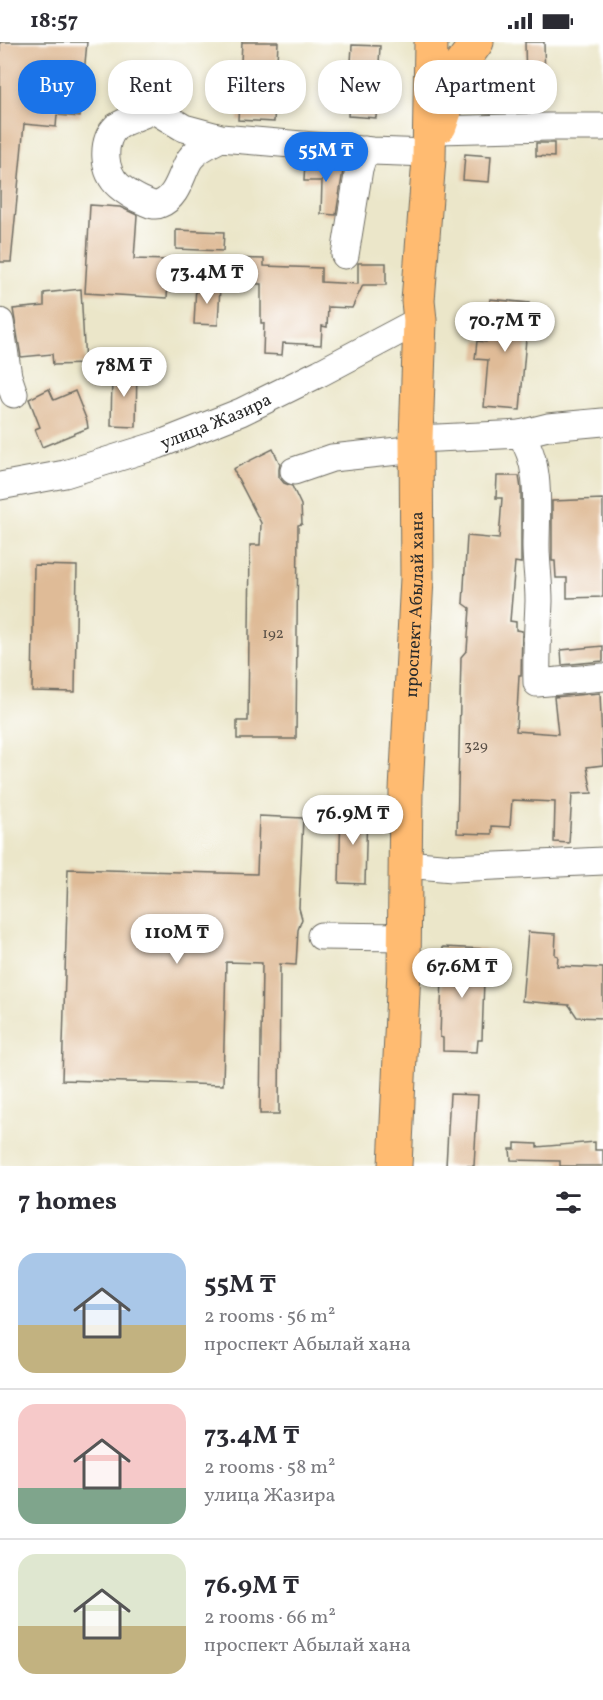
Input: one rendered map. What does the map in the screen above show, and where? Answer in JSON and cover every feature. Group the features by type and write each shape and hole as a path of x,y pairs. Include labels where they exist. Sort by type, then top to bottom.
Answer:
{"main road":[{"name":"проспект Абылай хана","path":"395,1166 404,937 406,790 417,578 416,444 420,320 418,301 432,148 431,42"},
{"path":"432,148 461,64 477,42"}],"street":[{"path":"221,138 365,150 432,148 549,127 603,127"},
{"path":"345,255 359,169 365,150"},
{"name":"улица Жазира","path":"0,486 64,474 168,441 241,412 420,320"},
{"path":"0,322 13,398"},
{"path":"294,471 332,458 416,444 520,434 548,427 603,422"},
{"path":"520,434 527,443 536,485 539,600 536,645 537,683 603,677"},
{"path":"405,864 453,868 603,861"},
{"path":"321,936 404,937"}],"building":[{"path":"0,42 87,42 85,60 18,60 18,114 80,114 80,117 57,115 56,127 24,124 11,262 0,262"},
{"path":"242,42 278,42 277,60 241,60"},
{"path":"525,42 544,42 544,60 525,60"},
{"path":"352,45 380,46 379,60 351,60"},
{"path":"238,114 274,114 274,122 238,120"},
{"path":"348,114 376,114 376,118 348,116"},
{"path":"536,143 554,143 554,157 536,156"},
{"path":"465,154 491,156 489,182 463,180"},
{"path":"305,161 344,164 336,215 321,214 322,181 304,181"},
{"path":"90,205 120,207 137,215 134,259 169,260 167,298 85,293"},
{"path":"176,230 224,232 223,251 176,249"},
{"path":"225,258 264,259 264,266 321,268 321,282 358,284 358,263 386,263 386,285 363,285 352,308 328,307 327,327 322,326 321,345 283,343 282,355 263,354 264,323 261,323 261,284 224,283"},
{"path":"196,285 220,286 218,325 194,324"},
{"path":"81,289 85,364 53,365 52,354 21,357 13,309 44,306 44,293"},
{"path":"490,299 529,303 520,410 484,407 488,360 475,359 477,341 486,342"},
{"path":"137,365 136,427 111,426 112,376"},
{"path":"49,389 54,400 75,391 88,428 42,447 35,429 40,427 29,399"},
{"path":"273,449 280,464 279,477 284,483 292,486 301,505 302,524 298,525 296,739 237,739 237,721 248,721 250,545 260,545 261,523 233,469"},
{"path":"497,476 519,476 521,489 521,563 515,562 510,621 516,622 516,630 522,631 516,731 558,734 554,697 600,693 603,765 587,767 592,793 572,794 569,843 554,842 555,802 512,800 510,827 492,826 492,834 457,833 461,657 467,650 470,608 463,603 467,536 499,539 502,498 496,498"},
{"path":"603,499 603,597 567,598 567,578 556,578 555,561 552,561 552,501"},
{"path":"34,565 77,566 75,692 32,691"},
{"path":"603,646 603,661 562,665 561,650"},
{"path":"341,809 367,810 365,884 339,883"},
{"path":"259,816 303,818 299,908 302,919 298,930 296,965 280,964 279,1114 260,1114 262,963 226,962 223,1085 62,1080 68,869 257,874"},
{"path":"528,932 556,934 557,966 603,968 603,1018 577,1017 569,1005 522,1001"},
{"path":"443,947 485,949 482,1040 478,1040 477,1052 443,1051 443,1038 440,1037"},
{"path":"450,1094 478,1095 474,1166 446,1166"},
{"path":"595,1142 595,1150 603,1150 603,1166 560,1166 560,1161 511,1160 510,1149 515,1149 515,1143 537,1144 537,1147"}]}
